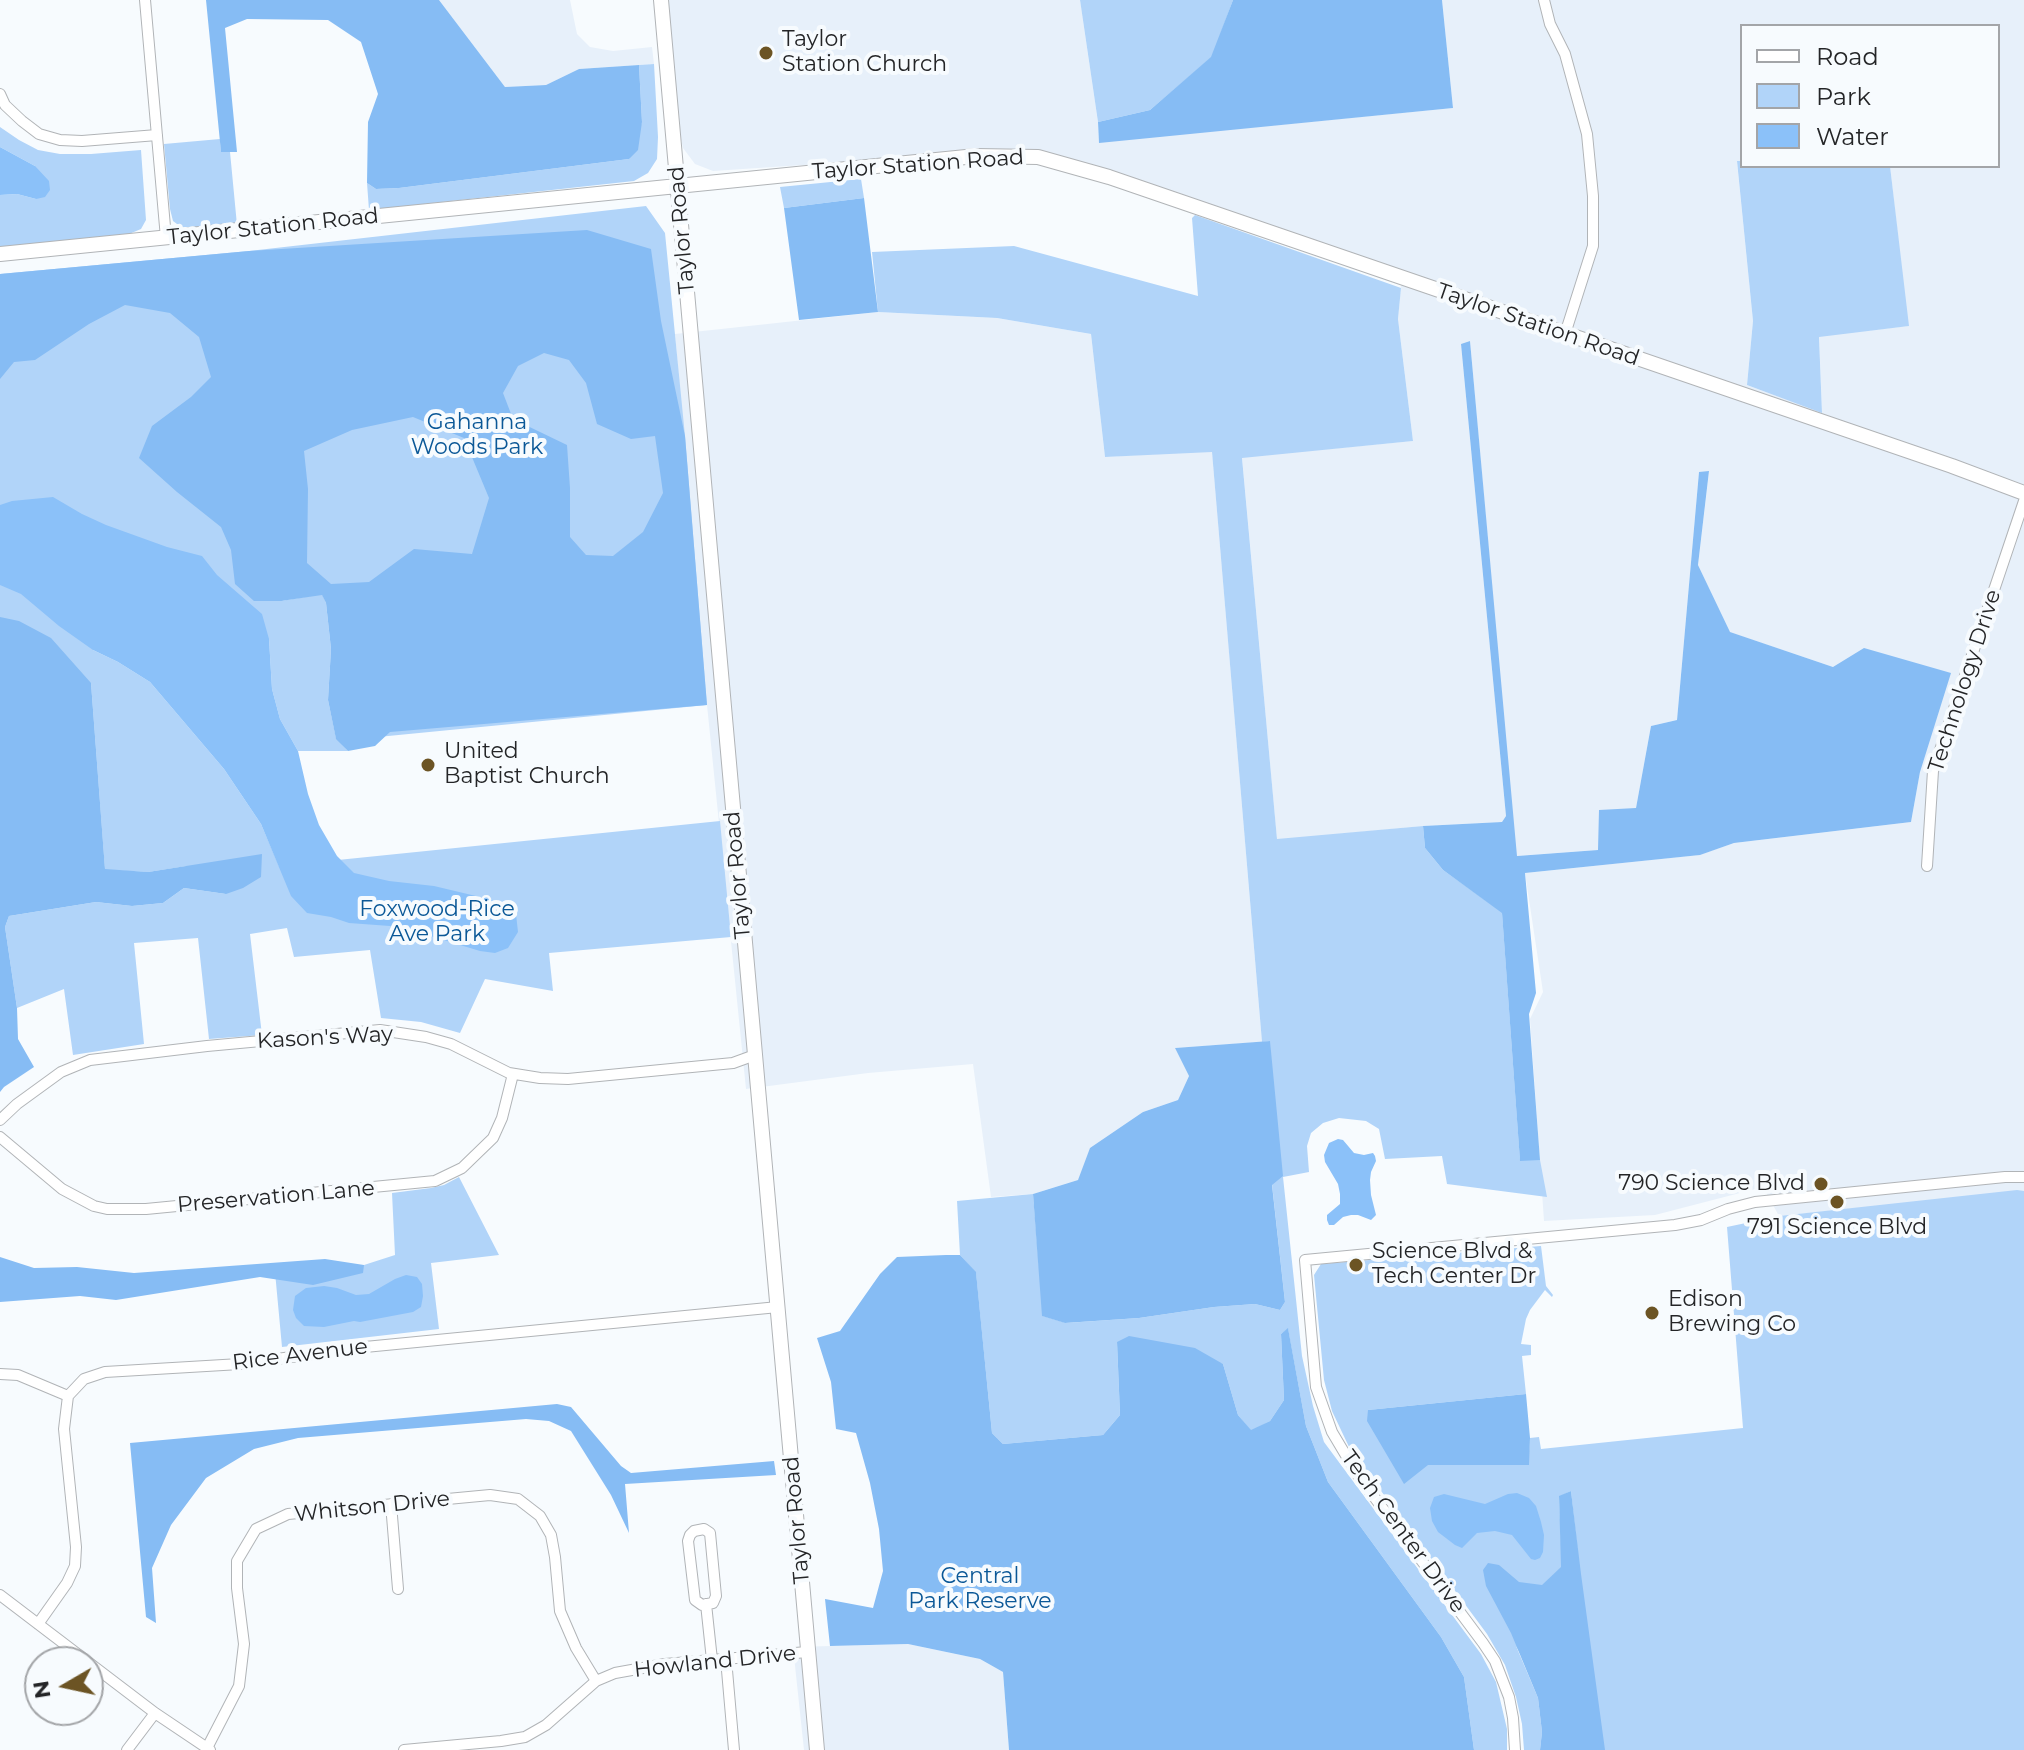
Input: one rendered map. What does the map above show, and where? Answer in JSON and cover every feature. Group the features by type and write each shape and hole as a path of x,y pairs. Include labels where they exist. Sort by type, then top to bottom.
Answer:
{"main road":[{"name":"Taylor Road","path":"661,0 817,1750"},
{"name":"Taylor Station Road","path":"0,254 976,156 1038,157 1109,177 2024,493"}],"street":[{"path":"145,0 166,238"},
{"path":"1544,0 1550,24 1565,54 1587,134 1593,196 1593,246 1565,334"},
{"path":"0,94 5,105 22,121 39,134 60,140 157,135"},
{"name":"Technology Drive","path":"1927,866 1933,771 2024,501"},
{"name":"Kason's Way","path":"0,1120 61,1072 90,1060 380,1030 451,1044 513,1074 540,1078 568,1079 733,1063 755,1055"},
{"name":"Preservation Lane","path":"0,1137 62,1189 83,1201 107,1209 146,1209 435,1181 462,1168 493,1138 502,1118 513,1074"},
{"name":"Tech Center Drive","path":"1515,1750 1509,1697 1495,1661 1357,1474 1332,1432 1316,1387 1305,1260 1675,1225 1755,1202 2024,1177"},
{"name":"Rice Avenue","path":"68,1396 84,1379 105,1372 240,1364 365,1347 778,1307"},
{"path":"0,1374 18,1375 68,1396 64,1429 76,1547 75,1566 38,1624"},
{"name":"Whitson Drive","path":"209,1749 239,1686 244,1644 237,1561 256,1529 288,1514 490,1495 518,1499 540,1516 551,1535 560,1611 576,1648 596,1681"},
{"path":"391,1504 398,1589"},
{"path":"704,1529 710,1533 716,1596 713,1603 706,1604 697,1604 695,1600 688,1541 694,1531 704,1529"},
{"path":"0,1595 155,1713 209,1749"},
{"path":"706,1604 712,1660"},
{"name":"Howland Drive","path":"404,1750 525,1737 546,1725 596,1681 615,1673 665,1664 807,1652"},
{"path":"726,1659 734,1750"},
{"path":"127,1750 155,1713"}],"shaded area":[{"path":"439,0 570,0 577,34 590,47 613,51 652,47 654,64 579,69 546,85 505,87"},
{"path":"668,0 1080,0 1099,142 1453,108 1442,0 2024,0 2024,1191 1779,1216 1763,1187 1655,1215 1544,1221 1530,1019 1543,992 1525,873 1699,855 1734,843 1911,822 1920,772 1833,667 1729,632 1698,565 1709,472 1699,472 1677,720 1651,726 1636,808 1598,850 1516,856 1470,341 1461,344 1506,816 1502,822 1277,840 1242,457 1413,441 1398,319 1402,273 1086,163 1028,150 713,171 695,164 683,148 678,127","holes":["1740,24 2000,24 2000,168 1890,168 1908,326 1819,336 1822,412 1747,385 1753,321 1737,162 1740,161"]},
{"path":"878,312 997,318 1091,334 1105,457 1212,451 1262,1042 1175,1048 1189,1076 1178,1100 1143,1112 1078,1180 1033,1194 991,1197 973,1064 868,1073 746,1089 707,705 675,334"},
{"path":"908,1644 980,1659 1003,1672 1009,1750 804,1750 793,1647"}],"green space":[{"path":"206,0 439,0 505,87 546,85 579,69 639,65 642,122 638,150 629,159 376,189 367,183 368,122 378,94 361,42 328,20 247,19 225,28 237,152 221,152"},
{"path":"1080,0 1233,0 1212,57 1150,110 1098,122"},
{"path":"1233,0 1442,0 1453,108 1099,143 1098,122 1150,110 1211,57"},
{"path":"654,64 657,159 648,173 634,181 369,210 367,183 376,189 399,188 629,159 642,122 639,65"},
{"path":"0,127 38,150 60,154 141,150 146,220 141,229 129,234 0,248 0,195 17,194 36,199 35,166 0,147"},
{"path":"220,139 221,152 230,152 237,225 181,227 173,221 170,209 164,144"},
{"path":"1737,161 1740,161 1740,168 1890,168 1909,326 1819,337 1822,413 1747,385 1753,321"},
{"path":"861,179 864,198 784,208 780,187"},
{"path":"864,198 878,312 799,320 784,208"},
{"name":"Gahanna Woods Park","path":"646,206 665,233 707,705 347,740 331,584 281,601 322,594 326,603 331,649 328,700 336,738 348,751 298,751 280,719 272,689 269,639 93,650 150,682 224,769 261,824 279,866 720,821 731,937 549,953 553,991 485,979 460,1033 421,1022 381,1018 370,950 294,957 287,928 250,934 262,1035 209,1039 198,938 134,943 144,1044 73,1055 64,989 17,1008 5,927 9,916 96,902 132,906 163,903 184,888 226,894 187,866 148,872 105,870 91,683 0,911 0,274 249,251"},
{"path":"1195,215 1401,288 1398,319 1413,441 1242,458 1277,839 1423,826 1425,848 1443,870 1502,912 1520,1160 1540,1160 1547,1197 1447,1184 1442,1156 1385,1159 1379,1129 1366,1121 1339,1118 1323,1123 1311,1133 1307,1146 1309,1172 1283,1177 1302,1356 1324,1442 1481,1654 1496,1682 1507,1729 1507,1750 1474,1750 1464,1677 1441,1637 1328,1482 1306,1426 1288,1329 1281,1334 1284,1400 1270,1421 1251,1431 1238,1415 1223,1364 1117,1342 1120,1415 1103,1435 1003,1444 992,1433 976,1273 960,1255 957,1201 1033,1194 1043,1316 1066,1323 1255,1304 1280,1310 1285,1302 1272,1184 1270,1041 1262,1042 1212,452 1105,457 1091,334 997,318 878,312 872,252 1014,246 1198,296 1192,218"},
{"name":"Gahanna Woods Park","path":"587,230 651,249 661,321 685,436 707,705 390,732 375,746 348,751 336,739 328,700 331,649 326,603 322,595 254,601 235,584 231,550 221,527 139,458 152,426 191,397 211,377 199,337 170,313 125,305 89,324 35,360 14,362 0,379 0,274 249,251","holes":["544,353 569,360 586,383 597,424 631,439 655,436 663,493 643,532 613,556 586,555 570,537 567,445 513,419 503,393 518,366","413,417 464,438 489,498 472,554 414,549 369,582 331,584 307,563 308,489 304,451 352,430"]},
{"path":"1470,341 1517,856 1598,850 1599,810 1636,808 1651,726 1677,720 1699,472 1709,471 1698,565 1730,632 1833,667 1864,648 1951,673 1920,772 1911,822 1734,843 1700,855 1525,873 1536,993 1529,1014 1540,1160 1520,1161 1502,913 1443,870 1425,848 1423,826 1502,822 1506,816 1461,344"},
{"path":"0,617 19,621 51,638 91,683 105,869 148,872 262,854 261,877 226,894 184,888 163,903 132,906 96,902 9,916 5,927 17,1008 18,1039 34,1067 0,1092"},
{"path":"1270,1041 1283,1176 1272,1185 1285,1302 1280,1310 1255,1304 1065,1323 1042,1316 1033,1194 1078,1180 1090,1148 1143,1112 1178,1100 1189,1076 1175,1048"},
{"path":"459,1177 499,1255 431,1263 439,1329 282,1347 275,1272 364,1265 395,1255 392,1193 444,1185"},
{"path":"2024,1191 2024,1750 1551,1750 1552,1712 1516,1646 1538,1698 1542,1732 1540,1750 1524,1750 1516,1697 1505,1665 1487,1634 1350,1449 1332,1411 1324,1380 1314,1275 1321,1264 1541,1246 1546,1286 1553,1295 1545,1290 1526,1319 1521,1344 1531,1345 1531,1355 1522,1356 1526,1394 1368,1410 1428,1465 1528,1465 1530,1438 1539,1437 1541,1449 1743,1428 1727,1227 1779,1216","holes":["1571,1491 1580,1573 1544,1584 1562,1567 1559,1497"]},
{"name":"Central Park Reserve","path":"960,1255 976,1272 992,1433 1003,1444 1103,1435 1120,1415 1117,1342 1129,1336 1195,1348 1223,1364 1238,1415 1251,1430 1270,1421 1284,1400 1281,1334 1288,1328 1306,1426 1328,1482 1441,1637 1464,1677 1474,1750 1009,1750 1003,1672 980,1659 908,1644 830,1646 825,1599 873,1608 883,1571 870,1483 856,1433 836,1429 831,1382 817,1338 840,1331 880,1274 897,1257"},
{"path":"0,1257 34,1268 77,1267 134,1273 325,1259 364,1265 363,1273 313,1285 260,1277 116,1300 80,1296 0,1302"},
{"path":"1526,1394 1529,1465 1428,1465 1404,1484 1367,1421 1368,1410"},
{"path":"557,1404 571,1407 621,1466 631,1473 774,1461 776,1475 625,1484 629,1533 611,1495 571,1431 549,1421 526,1419 298,1438 254,1449 206,1478 171,1525 152,1568 156,1623 146,1617 130,1443"},
{"path":"1571,1491 1605,1750 1540,1750 1542,1732 1538,1698 1511,1633 1486,1586 1483,1570 1488,1563 1499,1565 1519,1582 1542,1585 1561,1567 1559,1496"}],"water":[{"path":"0,147 35,166 49,181 50,190 45,197 0,195"},
{"path":"53,497 106,525 202,556 217,575 262,614 269,639 272,689 280,719 298,751 319,825 337,856 354,873 434,886 501,902 516,914 518,932 508,948 495,953 480,951 414,931 349,923 307,913 291,896 261,824 224,769 150,682 93,650 21,594 0,585 0,505"},
{"path":"1343,1140 1354,1153 1373,1153 1375,1156 1370,1180 1376,1215 1371,1220 1351,1215 1329,1225 1327,1215 1340,1204 1340,1194 1324,1155 1329,1143"},
{"path":"406,1275 417,1277 422,1284 421,1307 413,1312 324,1327 304,1326 293,1310 295,1296 306,1288 324,1286 356,1295 369,1294"},
{"path":"1517,1493 1529,1498 1536,1506 1541,1522 1543,1552 1535,1560 1512,1535 1495,1531 1477,1533 1462,1548 1438,1532 1432,1521 1430,1508 1434,1497 1444,1494 1485,1504"}],"place":[{"name":"Taylor Station Church","path":"766,53"},
{"name":"United Baptist Church","path":"428,765"},
{"name":"790 Science Blvd","path":"1821,1184"},
{"name":"791 Science Blvd","path":"1837,1202"},
{"name":"Science Blvd & Tech Center Dr","path":"1356,1265"},
{"name":"Edison Brewing Co","path":"1652,1313"}],"park label":[{"name":"Foxwood-Rice Ave Park","path":"437,922"}]}
